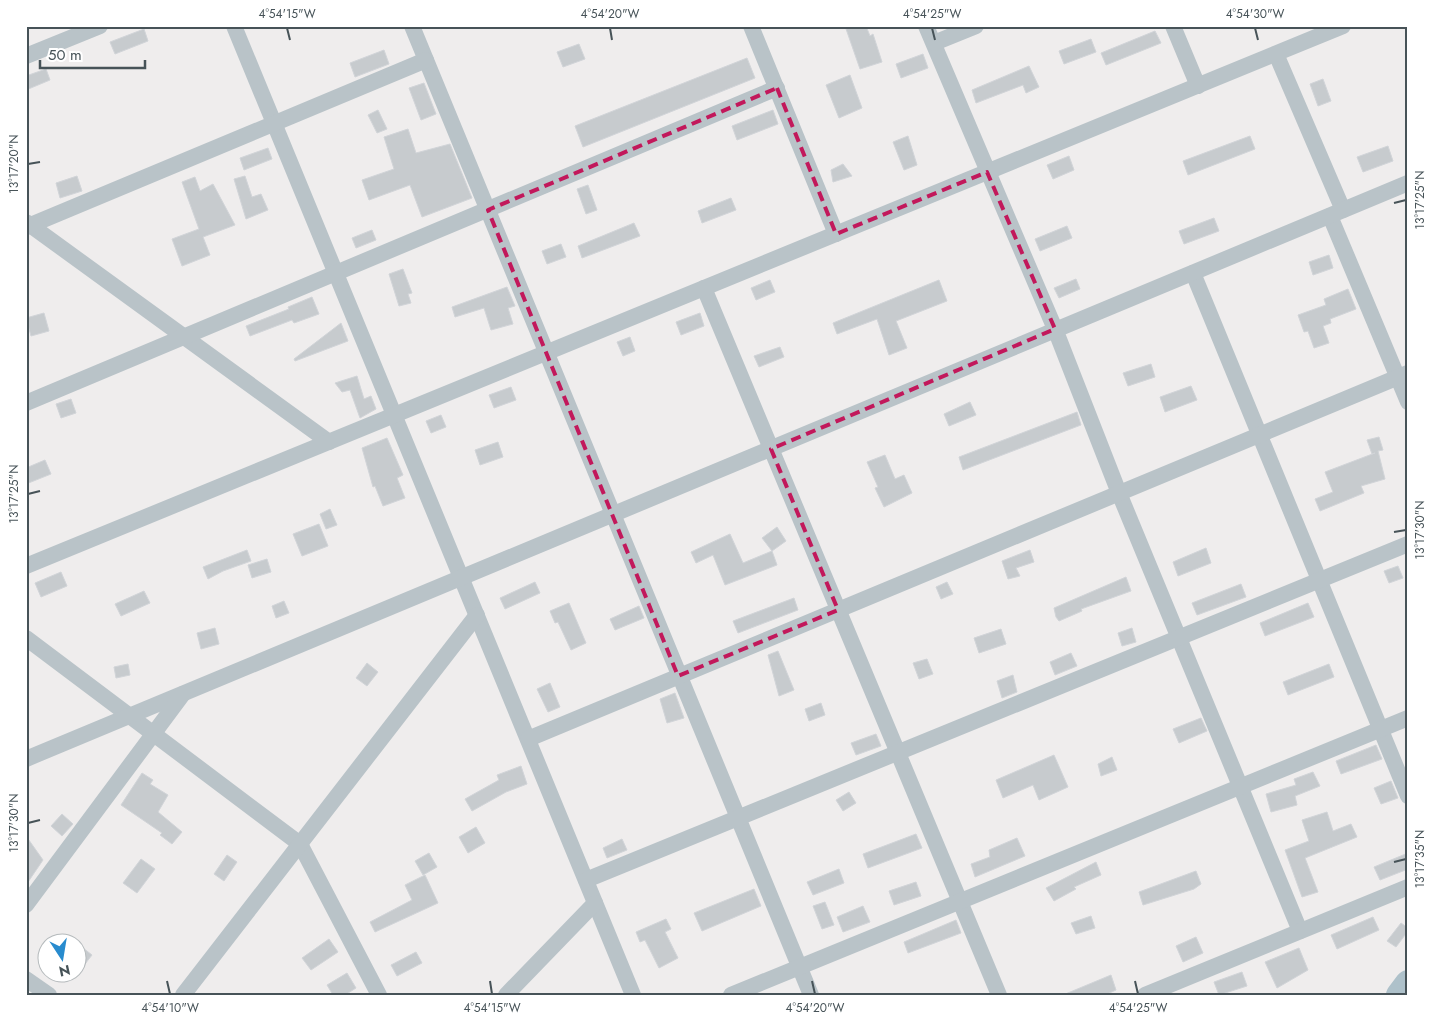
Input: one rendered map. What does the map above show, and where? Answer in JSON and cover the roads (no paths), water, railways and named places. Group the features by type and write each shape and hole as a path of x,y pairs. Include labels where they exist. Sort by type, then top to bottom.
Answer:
{"main road":[{"path":"1399,995 1408,983"}],"street":[{"path":"26,56 100,26"},
{"path":"234,26 633,995"},
{"path":"412,26 678,676 811,995"},
{"path":"751,26 836,234"},
{"path":"926,26 1055,330 1119,492 1300,931"},
{"path":"934,44 976,26"},
{"path":"1172,26 1198,86"},
{"path":"26,566 1343,26"},
{"path":"1276,54 1337,213 1403,375 1408,402"},
{"path":"28,225 426,60"},
{"path":"26,403 777,88"},
{"path":"26,759 1408,183"},
{"path":"28,225 329,442"},
{"path":"1193,273 1408,796"},
{"path":"704,288 999,995"},
{"path":"528,739 1403,375"},
{"path":"586,880 1408,544"},
{"path":"183,995 477,615"},
{"path":"26,638 300,844 379,995"},
{"path":"26,905 183,694"},
{"path":"731,995 800,968 959,900 1408,718"},
{"path":"1144,995 1408,887"},
{"path":"506,995 595,903"},
{"path":"26,979 49,995"}]}
